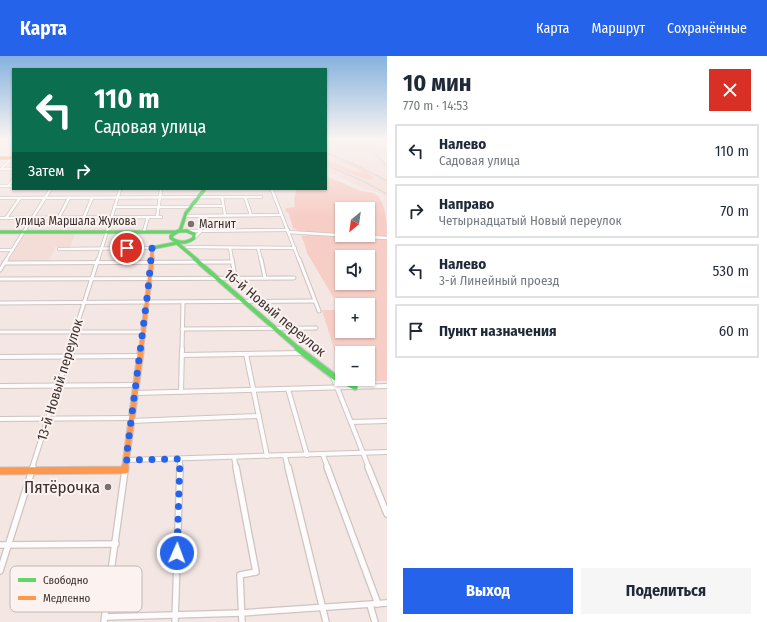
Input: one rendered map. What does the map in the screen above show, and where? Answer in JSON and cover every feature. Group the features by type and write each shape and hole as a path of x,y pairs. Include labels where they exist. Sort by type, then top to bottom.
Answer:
{"street":[{"path":"0,170 12,169"},
{"path":"8,186 12,181"},
{"path":"0,186 12,186"},
{"path":"0,270 50,190"},
{"name":"13-й Новый переулок","path":"0,571 120,190"},
{"path":"0,218 159,217 158,207 161,190"},
{"path":"180,230 190,207 203,190"},
{"path":"271,190 319,311"},
{"path":"222,197 225,215"},
{"path":"245,197 251,215"},
{"path":"0,198 261,197"},
{"path":"6,218 20,198"},
{"path":"59,217 69,198"},
{"path":"84,217 92,198"},
{"path":"114,207 223,206"},
{"path":"185,216 281,215"},
{"path":"144,231 148,217"},
{"path":"152,248 171,238 172,234 180,230 288,231 387,238"},
{"name":"улица Маршала Жукова","path":"0,232 180,230"},
{"name":"улица Маршала Жукова","path":"152,231 164,234 177,242"},
{"path":"188,231 193,234 193,240"},
{"path":"186,248 201,231"},
{"path":"59,249 152,248 177,242 185,243 193,240"},
{"name":"16-й Новый переулок","path":"177,242 186,248 198,262 243,302 303,352 332,375 355,387"},
{"path":"113,566 152,262 152,248"},
{"path":"186,248 295,248"},
{"path":"230,248 235,277"},
{"path":"258,248 265,278"},
{"path":"0,250 13,250"},
{"path":"4,263 232,262"},
{"path":"0,279 216,277 294,278"},
{"path":"0,303 315,301"},
{"path":"181,392 183,302"},
{"path":"182,329 316,328"},
{"path":"0,332 143,332"},
{"path":"182,355 303,352"},
{"path":"246,354 267,456"},
{"path":"0,357 140,356"},
{"path":"332,375 387,514"},
{"path":"0,386 136,385"},
{"path":"135,394 387,386"},
{"path":"288,389 307,455"},
{"path":"0,419 132,419 259,416"},
{"path":"351,422 387,421"},
{"path":"126,460 364,454 387,452"},
{"path":"323,455 378,604"},
{"path":"285,456 326,622"},
{"path":"234,457 256,572 240,575 242,622"},
{"path":"175,619 180,459"},
{"path":"0,471 125,470"},
{"path":"0,545 116,544"},
{"path":"105,620 175,619 387,603"},
{"path":"370,605 376,622"}],"shaded area":[{"path":"327,165 387,165 387,198 378,192 365,189 327,170"},
{"path":"330,165 340,165 362,174 358,169 349,165 357,165 374,178 368,180"},
{"path":"327,176 361,191 373,193 377,196 381,200 385,212 387,236 375,235 375,202 335,202 335,234 301,232 293,228 289,214 285,210 287,208 295,207 294,199 297,190 327,190"},
{"path":"75,234 70,247 55,247 49,260 9,261 24,235"},
{"path":"301,236 335,236 335,242 375,242 375,238 387,239 387,381 375,381 375,346 335,346 335,352 322,310 335,310 335,338 375,338 375,298 335,298 335,300 307,253"}],"railway":[{"path":"327,165 363,181 387,194"},
{"path":"357,165 387,181"}],"traffic: fast":[{"path":"180,231 186,213 204,190"},
{"path":"178,231 187,231 194,234 194,238 185,243 177,242 171,238 171,236 178,231"},
{"path":"0,232 177,232"},
{"path":"152,248 177,243 303,353 336,378 355,387"}],"traffic: slow":[{"path":"0,471 125,470 152,262 152,248"}],"place":[{"name":"Магнит","path":"191,224"},
{"name":"Пятёрочка","path":"108,487"}],"route":[{"path":"127,248 152,248 152,262 126,460 180,459 177,553"}]}
